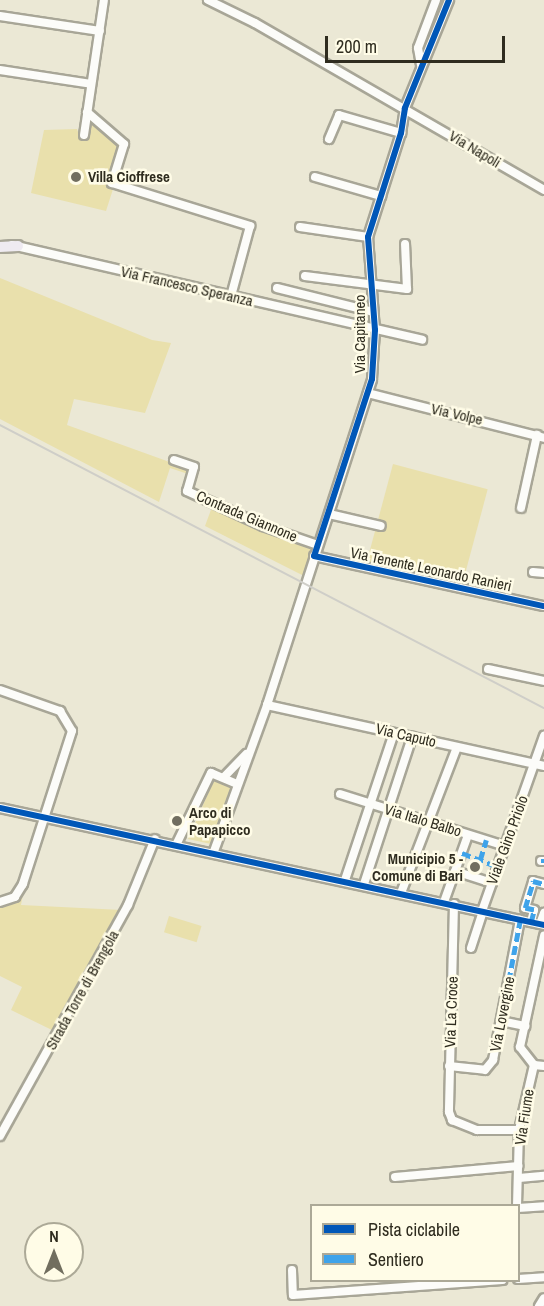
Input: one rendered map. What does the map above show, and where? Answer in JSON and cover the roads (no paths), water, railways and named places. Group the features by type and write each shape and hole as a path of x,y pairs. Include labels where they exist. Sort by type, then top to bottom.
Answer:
{"main road":[{"path":"0,247 18,246"}],"street":[{"path":"84,135 104,0"},
{"name":"Via Napoli","path":"208,0 405,108 544,190"},
{"path":"421,65 418,48 436,0"},
{"name":"Via Capitaneo","path":"214,851 267,705 368,393 375,363 375,330 368,237 401,133 405,108 446,3"},
{"path":"0,16 100,31"},
{"path":"0,70 92,84"},
{"path":"87,112 124,144 111,183 250,226 231,296"},
{"path":"329,140 339,115 401,133"},
{"path":"315,177 381,196"},
{"path":"300,227 368,237"},
{"name":"Via Francesco Speranza","path":"0,242 422,340"},
{"path":"305,276 408,289 405,244"},
{"path":"277,288 373,312"},
{"name":"Via Volpe","path":"368,393 541,437"},
{"path":"521,508 541,437"},
{"name":"Contrada Giannone","path":"174,460 195,467 187,491 263,526 318,545"},
{"path":"329,514 381,525"},
{"name":"Via Tenente Leonardo Ranieri","path":"314,555 544,606"},
{"path":"533,572 544,573"},
{"path":"488,669 544,681"},
{"path":"0,690 60,711 70,723 70,744 21,888 15,897 0,902"},
{"name":"Via Caputo","path":"267,705 544,766"},
{"path":"345,880 394,733"},
{"name":"Viale Gino Priolo","path":"471,948 544,736"},
{"path":"364,884 412,737"},
{"path":"401,893 456,747"},
{"path":"224,777 249,752"},
{"path":"177,843 211,773 237,784"},
{"name":"Via Italo Balbo","path":"340,795 505,846"},
{"path":"0,808 177,843 520,920 542,924 544,913"},
{"path":"444,902 468,835"},
{"name":"Strada Torre di Brengola","path":"0,1136 128,904 155,839"},
{"path":"455,871 492,883"},
{"path":"531,922 534,910 525,908 533,881 544,884"},
{"name":"Via La Croce","path":"454,904 449,1112 452,1120 477,1130 519,1130"},
{"name":"Via Lovergine","path":"449,1066 489,1068 501,1021 520,920"},
{"path":"544,936 520,1047 534,1065 544,1066"},
{"path":"501,1021 525,1026"},
{"name":"Via Fiume","path":"518,1204 519,1130 534,1065"},
{"path":"395,1177 519,1166"},
{"path":"519,1178 544,1176"},
{"path":"520,1207 544,1206"},
{"path":"292,1270 292,1295 487,1282"},
{"path":"520,1279 544,1277"},
{"path":"539,1306 544,1298"}],"railway":[{"path":"0,425 544,708"}],"place":[{"name":"Villa Cioffrese","path":"76,177"},
{"name":"Arco di Papapicco","path":"177,821"},
{"name":"Municipio 5 - Comune di Bari","path":"475,867"}]}
